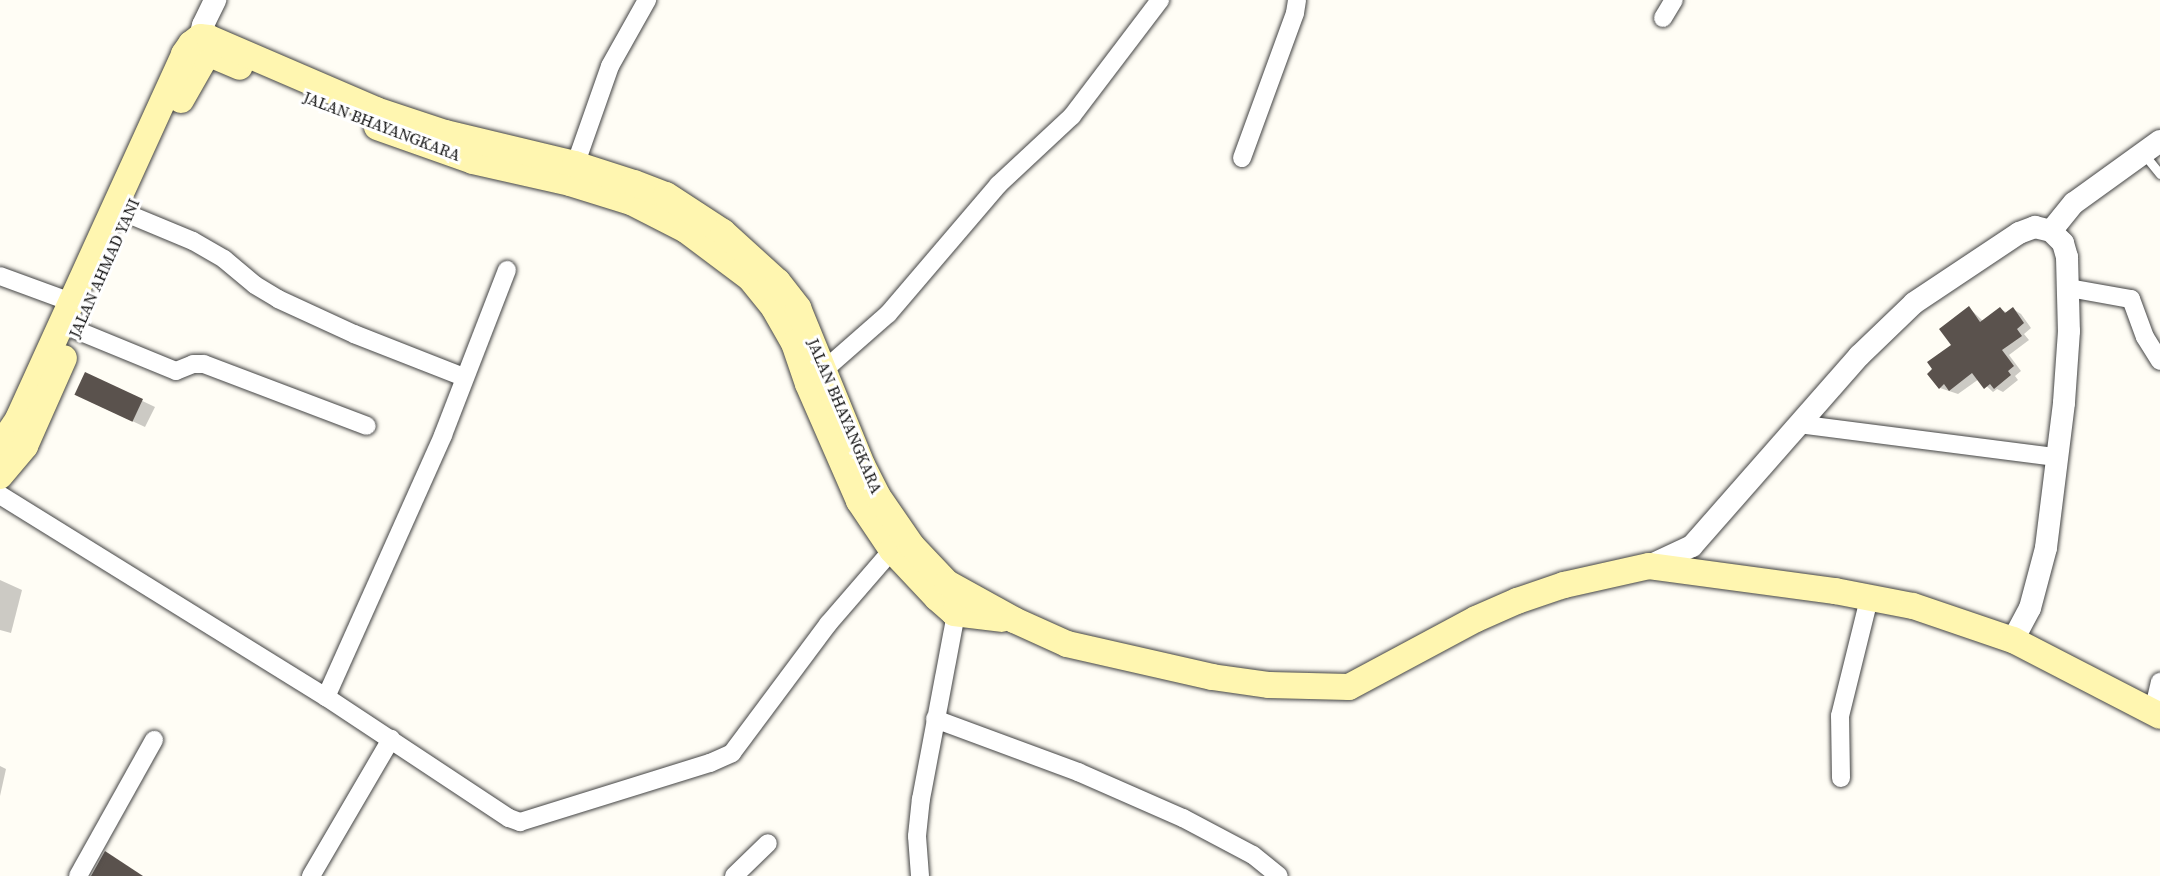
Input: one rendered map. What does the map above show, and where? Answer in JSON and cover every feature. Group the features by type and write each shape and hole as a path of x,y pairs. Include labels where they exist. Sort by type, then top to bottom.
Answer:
{"main road":[{"name":"JALAN AHMAD YANI","path":"0,446 18,418 71,303 143,161 194,74 202,48"},
{"name":"JALAN BHAYANGKARA","path":"202,48 212,55 301,96 416,143 473,161 573,174 666,195 723,232 764,268 798,308 877,495 912,546 947,583 958,602"},
{"name":"JALAN AHMAD YANI","path":"0,476 25,446 128,214 143,161"},
{"name":"JALAN BHAYANGKARA","path":"573,174 658,214 686,231 750,278 774,308 794,343 808,384 859,501 892,550 937,598 958,602 1014,620 1067,644 1212,677 1269,685 1349,687 1476,619 1517,601 1564,585 1649,566"},
{"path":"1649,566 1835,591 1913,606 2013,640 2156,714"}],"street":[{"path":"202,48 202,25 215,0"},
{"path":"573,174 610,66 647,0"},
{"path":"824,370 888,314 998,185 1072,116 1160,0"},
{"path":"1242,159 1295,13 1297,0"},
{"path":"1663,18 1674,0"},
{"path":"2051,231 2074,203 2152,147"},
{"path":"128,214 201,246 224,259 255,285 278,300 354,334 464,377"},
{"path":"1649,566 1692,546 1860,356 1914,303 2019,233 2035,227 2051,231 2062,243 2067,257 2069,288 2064,403 2046,548 2030,608 2013,640"},
{"path":"326,697 442,435 507,270"},
{"path":"0,276 71,303"},
{"path":"2069,288 2131,298 2145,337 2160,361"},
{"path":"76,330 176,371 193,364 204,364 367,426"},
{"path":"1798,424 2057,457"},
{"path":"0,495 326,697 509,818 520,822 716,761 732,753 828,624 892,550"},
{"path":"1841,778 1840,716 1863,631 1869,599"},
{"path":"920,876 917,836 935,719 958,602"},
{"path":"2156,714 2160,682"},
{"path":"935,719 1078,772 1183,818 1253,855 1279,876"},
{"path":"311,876 391,739"},
{"path":"78,876 154,740"},
{"path":"734,876 768,843"}],"lane":[{"path":"2152,147 2160,174"}],"building":[{"path":"1969,306 1980,322 2000,307 2005,313 2013,307 2024,323 2017,329 2022,336 2002,350 2014,366 2008,371 2011,375 1994,389 1990,384 1984,389 1972,373 1949,391 1944,384 1939,389 1927,374 1932,369 1927,362 1951,345 1939,329"},
{"path":"85,372 143,399 132,422 74,395"},
{"path":"105,851 143,876 91,876"}]}
